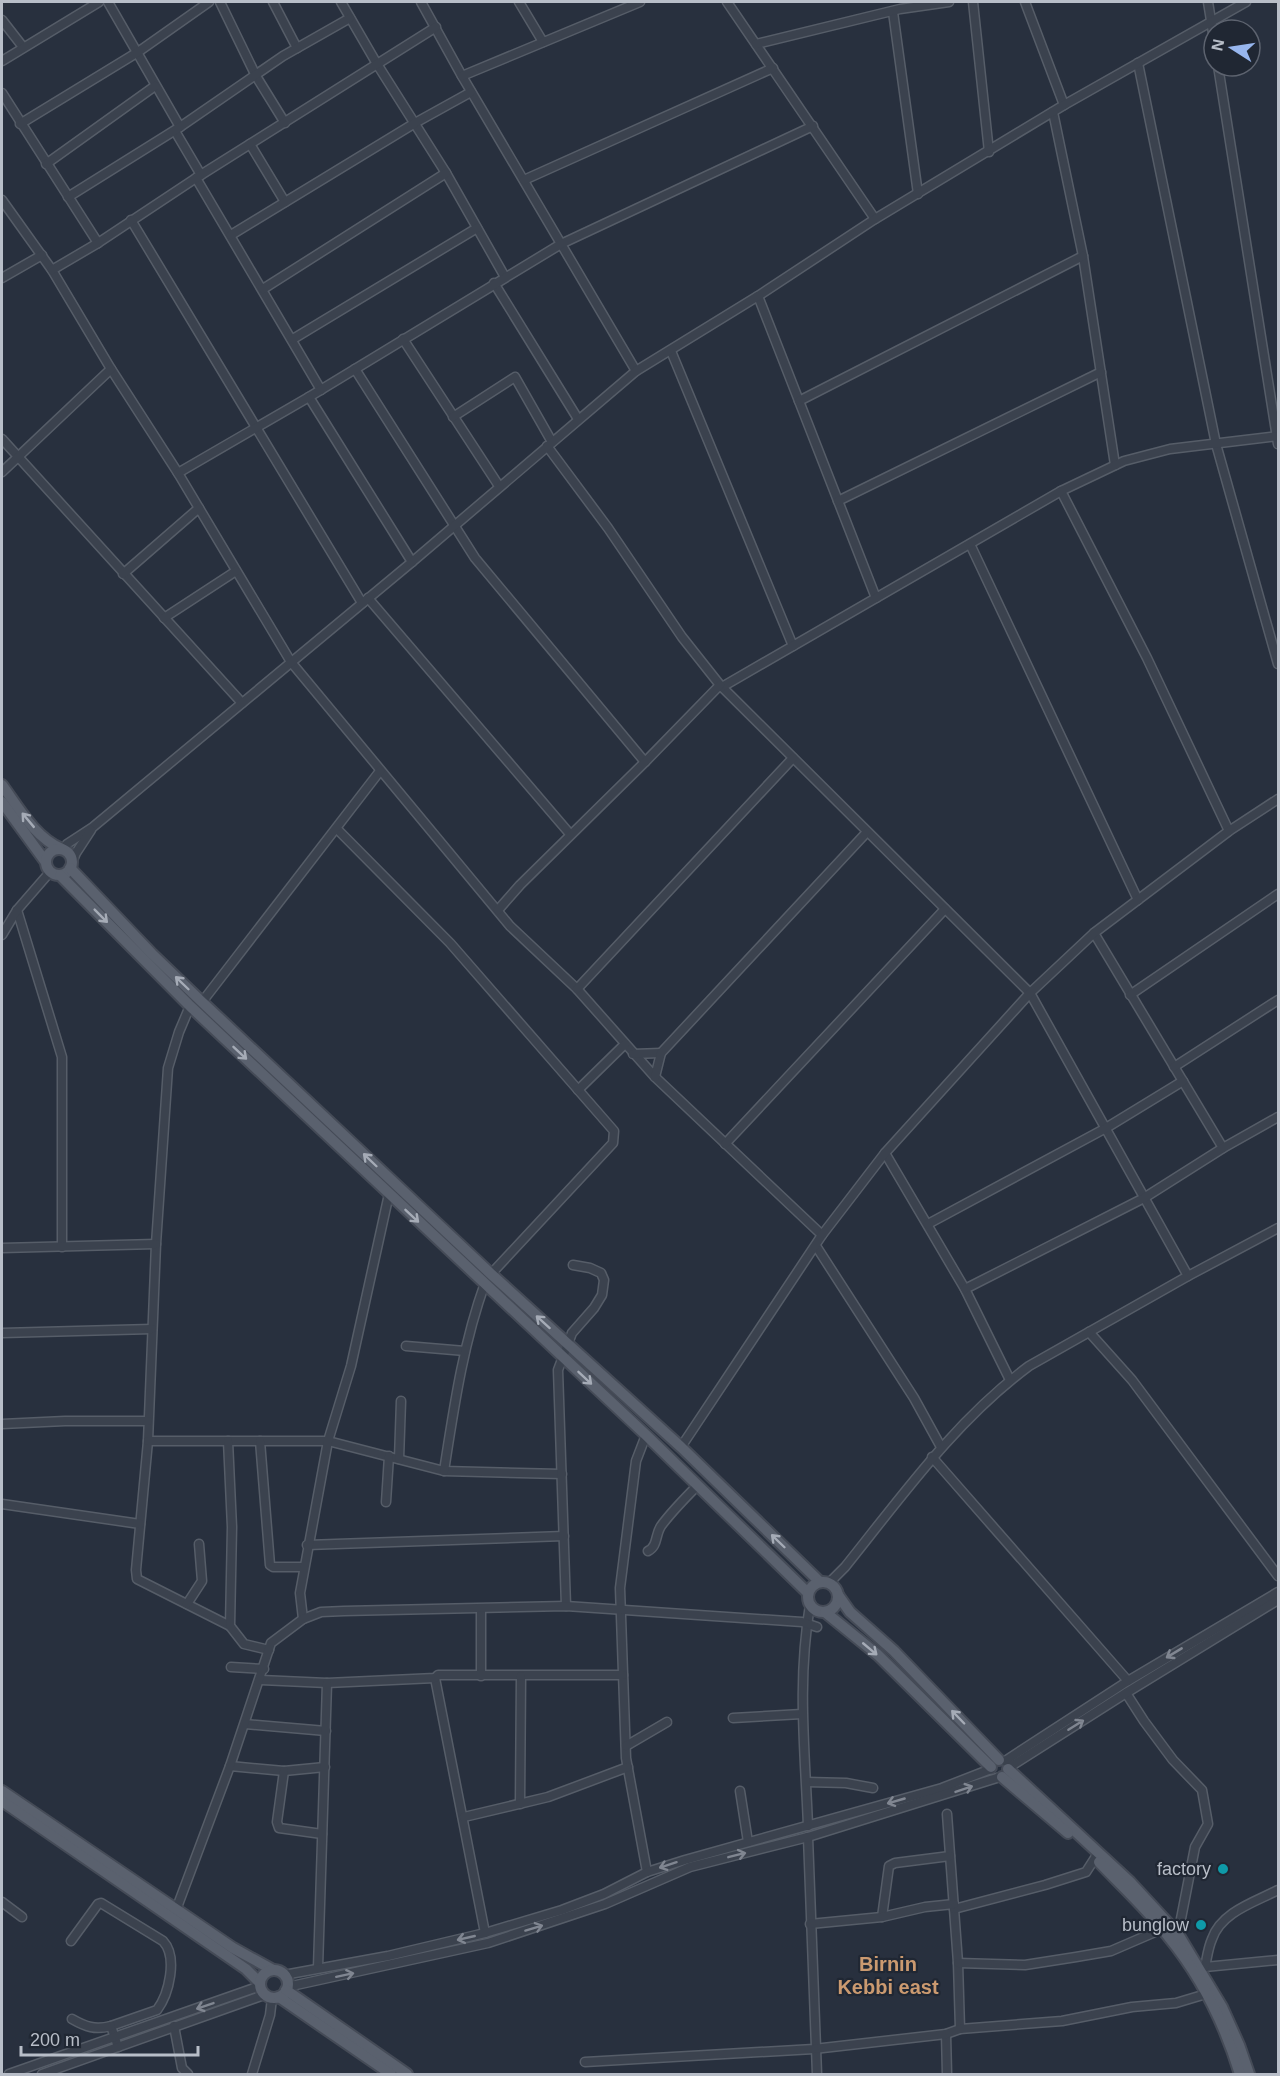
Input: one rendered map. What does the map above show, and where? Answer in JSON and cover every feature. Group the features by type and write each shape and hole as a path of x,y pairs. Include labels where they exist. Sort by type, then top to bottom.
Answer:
{"main road":[{"path":"2,784 40,834 71,857 71,865 64,874 52,869"},
{"path":"2,802 52,869 190,1006 389,1194 567,1344 681,1447 831,1587 850,1612 894,1651 1001,1768 1095,1858 1169,1936 1206,1994 1240,2074"},
{"path":"52,869 51,850 63,849"},
{"path":"71,865 128,929 488,1278 562,1356 808,1593"},
{"path":"831,1587 812,1586 808,1593 810,1605 815,1610 825,1612 878,1655 1130,1882 1178,1934 1202,1968 1222,2007 1250,2074"},
{"path":"825,1612 835,1605 831,1587"},
{"path":"2,1791 248,1958 279,1973"},
{"path":"2,1801 246,1969 273,1991 391,2074"},
{"path":"279,1973 266,1973 273,1991 406,2074"},
{"path":"273,1991 279,1973"}],"street":[{"path":"2,61 99,2"},
{"path":"108,2 138,52 199,177 321,390"},
{"path":"20,124 138,52 209,2"},
{"path":"220,2 256,76 285,123"},
{"path":"273,2 297,48"},
{"path":"341,2 446,173 505,277"},
{"path":"421,2 471,92 636,371"},
{"path":"519,2 543,42"},
{"path":"462,76 543,42 621,5 640,2"},
{"path":"727,2 875,219"},
{"path":"756,44 897,8 948,2"},
{"path":"974,2 989,152"},
{"path":"1025,2 1064,105"},
{"path":"1208,2 1210,18"},
{"path":"1219,18 1246,2"},
{"path":"897,8 918,194"},
{"path":"68,196 177,129 297,48 350,18"},
{"path":"2,20 23,47"},
{"path":"52,270 436,27"},
{"path":"63,849 93,827 412,562 636,371 758,296 875,219 1064,105 1202,28"},
{"path":"1138,63 1216,444 1278,664"},
{"path":"524,180 773,68"},
{"path":"498,910 570,834 721,686 1061,491 1115,465 1170,449 1278,438 1220,78"},
{"path":"46,164 155,86"},
{"path":"231,235 415,123 471,92"},
{"path":"2,93 98,243"},
{"path":"1053,112 1083,256 1115,465"},
{"path":"178,473 321,390 561,244 813,126"},
{"path":"250,144 285,202"},
{"path":"263,289 446,173"},
{"path":"2,200 52,270 111,369 178,473 291,662 510,926 577,989 655,1077 822,1235"},
{"path":"131,220 255,428 365,601 570,834"},
{"path":"293,339 477,228"},
{"path":"2,278 42,255"},
{"path":"799,401 1083,256"},
{"path":"494,283 578,419"},
{"path":"758,296 876,598"},
{"path":"403,339 499,486"},
{"path":"671,351 793,646"},
{"path":"2,472 111,369"},
{"path":"355,369 453,527 475,558 645,762"},
{"path":"838,501 1101,372"},
{"path":"453,417 515,377 549,444 682,638 721,686 1030,993 1188,1276"},
{"path":"309,397 412,562"},
{"path":"2,439 242,703"},
{"path":"1061,491 1148,658 1229,831"},
{"path":"123,574 199,508"},
{"path":"970,544 1138,900"},
{"path":"164,618 236,571"},
{"path":"577,989 793,758"},
{"path":"202,1002 380,771"},
{"path":"681,1447 822,1235 885,1153 1030,993 1094,933 1229,831 1278,799"},
{"path":"71,865 93,827"},
{"path":"337,829 450,943 614,1131 613,1143 488,1278 474,1313 465,1351 444,1471"},
{"path":"655,1077 661,1053 867,832"},
{"path":"2,935 17,910 52,869"},
{"path":"1130,994 1278,894"},
{"path":"725,1144 945,909"},
{"path":"17,910 62,1057 62,1247"},
{"path":"1094,933 1223,1148"},
{"path":"1174,1067 1278,1000"},
{"path":"190,1006 168,1068 156,1244 148,1441 137,1579 230,1626 244,1644 269,1650"},
{"path":"578,1089 625,1044"},
{"path":"633,1054 661,1053"},
{"path":"928,1224 1106,1128 1183,1081"},
{"path":"965,1290 1144,1198 1223,1148 1278,1117"},
{"path":"885,1153 965,1290 1010,1380"},
{"path":"303,1619 300,1593 307,1545 328,1441 351,1366 389,1194"},
{"path":"831,1587 932,1457 1010,1380 1029,1366 1278,1228"},
{"path":"2,1248 156,1244"},
{"path":"816,1246 914,1398 941,1447"},
{"path":"566,1606 558,1370 572,1333 602,1295 604,1280 597,1270 573,1265"},
{"path":"2,1333 152,1329"},
{"path":"1089,1332 1132,1380 1278,1576"},
{"path":"406,1346 465,1351"},
{"path":"399,1459 401,1401"},
{"path":"2,1424 65,1421 148,1422"},
{"path":"646,1435 636,1461 620,1588 620,1609 628,1767 647,1872"},
{"path":"148,1441 328,1441 444,1471 562,1474"},
{"path":"228,1441 232,1527 230,1626"},
{"path":"260,1441 270,1564 273,1567 304,1567"},
{"path":"386,1502 389,1456"},
{"path":"932,1457 1128,1681"},
{"path":"648,1551 655,1545 659,1529 698,1485"},
{"path":"2,1504 140,1524"},
{"path":"307,1545 564,1536"},
{"path":"187,1604 202,1581 200,1544"},
{"path":"9,2074 115,2037 273,1991 404,1957 562,1910 606,1894 647,1872 942,1788 1001,1768 1128,1681 1278,1592"},
{"path":"279,1973 404,1957 488,1943 605,1904 690,1867 808,1837 1001,1768 1278,1600"},
{"path":"808,1826 802,1668 810,1605"},
{"path":"176,1910 261,1680 269,1650 275,1639 303,1619 321,1612 481,1610 566,1606 807,1624 817,1627"},
{"path":"481,1610 481,1676"},
{"path":"807,1642 825,1612"},
{"path":"231,1667 264,1669"},
{"path":"261,1680 327,1683 435,1678 438,1675 623,1675"},
{"path":"520,1804 521,1676"},
{"path":"435,1678 486,1933"},
{"path":"318,1968 327,1683"},
{"path":"1126,1693 1173,1760 1202,1790 1208,1824 1195,1847 1178,1934"},
{"path":"733,1718 802,1714"},
{"path":"626,1746 667,1722"},
{"path":"245,1724 326,1731"},
{"path":"230,1766 284,1772 325,1767"},
{"path":"464,1817 520,1804 573,1788 628,1767"},
{"path":"284,1772 277,1822 279,1828 322,1834"},
{"path":"807,1782 846,1783 873,1788"},
{"path":"740,1791 748,1842"},
{"path":"947,1814 958,1963 960,2029"},
{"path":"808,1837 814,2049 817,2074"},
{"path":"882,1917 889,1866 895,1863 950,1856"},
{"path":"810,1924 882,1917 925,1907 954,1906 1045,1886 1086,1872 1095,1858"},
{"path":"1278,1890 1237,1911 1220,1924 1212,1937 1202,1968 1278,1960"},
{"path":"2,1902 22,1917"},
{"path":"71,1941 101,1903 163,1941 168,1946 170,1956 165,1998 157,2010 98,2029 87,2028 72,2019"},
{"path":"958,1963 1025,1965 1076,1957 1111,1951 1162,1929"},
{"path":"42,2074 273,1991"},
{"path":"252,2074 270,2016 273,1991"},
{"path":"585,2062 814,2049 946,2034 960,2029 1062,2021 1132,2007 1176,2003 1206,1994"},
{"path":"111,2025 118,2047"},
{"path":"174,2026 182,2068 188,2074"},
{"path":"946,2034 947,2074"}],"place":[{"name":"factory","path":"1223,1869"},
{"name":"bunglow","path":"1201,1925"}],"district":[{"name":"Birnin Kebbi east","path":"888,1976"}]}
